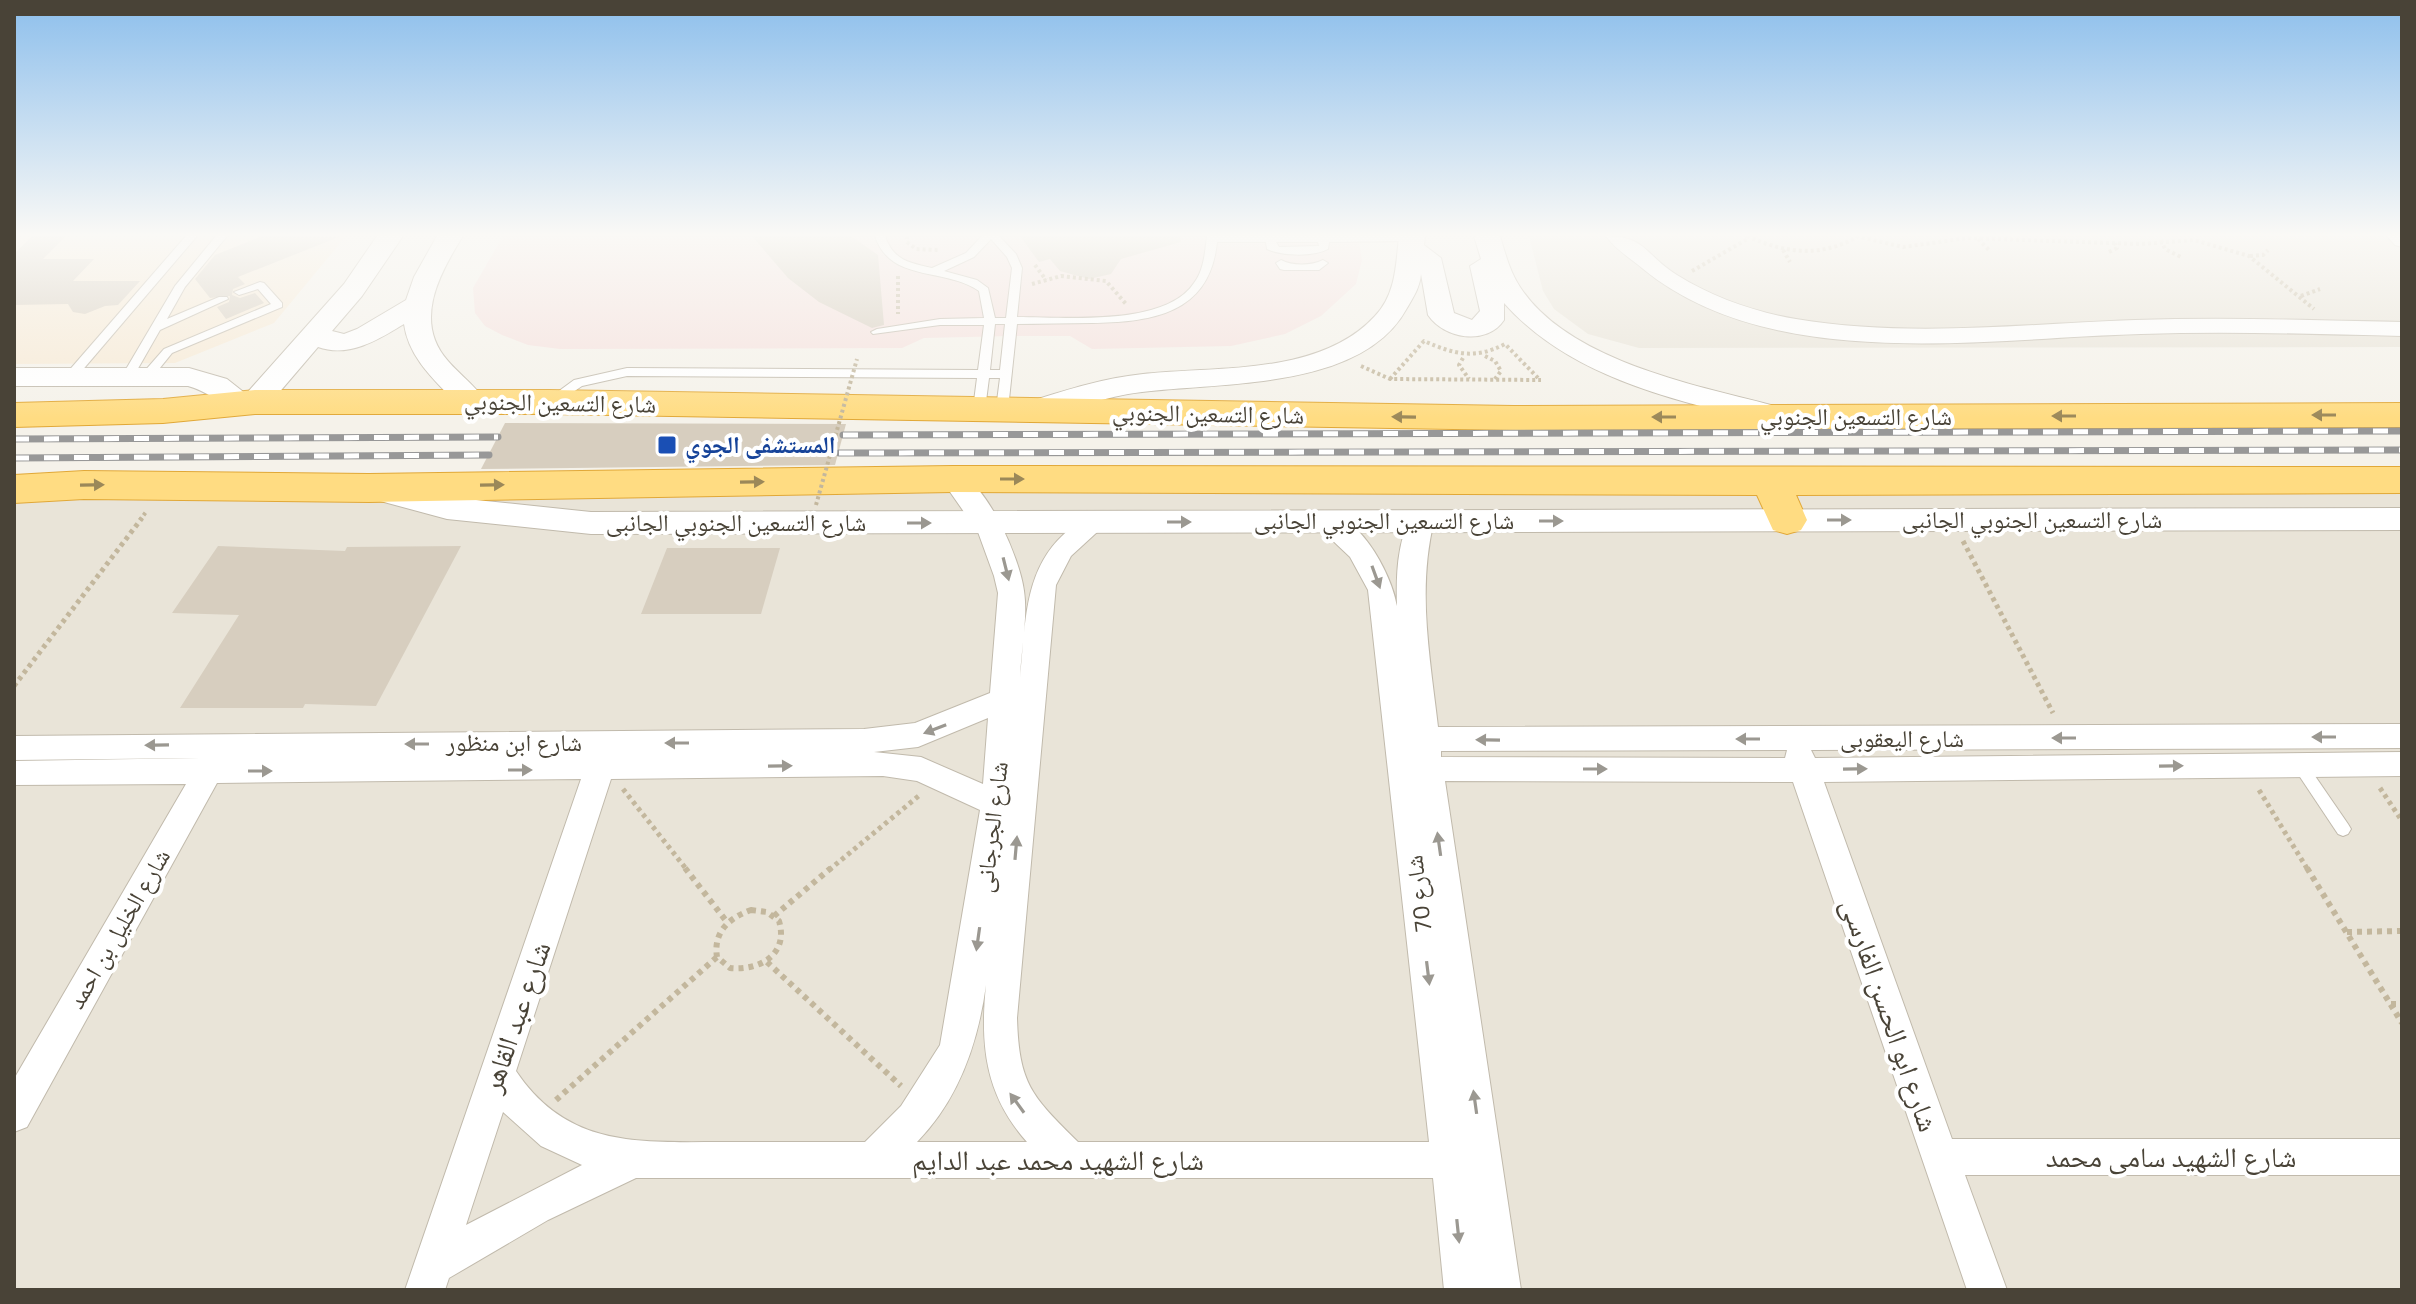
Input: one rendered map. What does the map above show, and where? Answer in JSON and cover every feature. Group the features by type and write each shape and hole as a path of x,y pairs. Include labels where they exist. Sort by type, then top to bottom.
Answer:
{"highway":[{"name":"شارع التسعين الجنوبي","path":"14,415 163,411 247,402 550,402 1001,395 1489,418 2402,415"},
{"path":"14,489 167,485 369,488 953,479 1771,482 2402,480"},
{"path":"1771,482 1787,520"}],"street":[{"path":"14,377 138,376 203,380 247,402 346,297"},
{"path":"421,297 419,338 427,353 472,402"},
{"path":"1001,395 1102,390 1278,371 1334,355 1371,335 1397,310 1403,297"},
{"path":"1437,297 1444,320 1473,328 1487,324 1493,316 1489,297"},
{"path":"1514,297 1524,310 1571,345 1669,387 1781,417"},
{"path":"1700,297 1769,322 1846,332 1930,334 2193,325 2402,329"},
{"path":"315,331 329,342 358,339 418,304"},
{"name":"شارع الجرجانى","path":"953,479 988,523 1007,568 1011,593 1007,698 1009,802 1000,1061 1012,1097 1070,1160"},
{"name":"شارع التسعين الجنوبي الجانبى","path":"369,488 447,508 540,521 1094,523 2402,519"},
{"name":"شارع 70","path":"1325,521 1363,550 1375,569 1415,754 1466,1160 1501,1290"},
{"name":"شارع 70","path":"1415,754 1411,560 1421,521"},
{"name":"شارع الجرجانى","path":"872,1160 923,1108 956,1050 1009,802 1043,585 1061,550 1094,523"},
{"name":"شارع ابن منظور","path":"605,761 893,739 942,727 1007,698"},
{"name":"شارع اليعقوبى","path":"1799,754 2067,739 2402,736"},
{"name":"شارع ابن منظور","path":"14,748 216,758 883,764 921,769 1009,802"},
{"name":"شارع اليعقوبى","path":"1415,754 1799,754 2244,765 2402,764"},
{"name":"شارع ابو الحسن الفارسى","path":"1799,754 1987,1290"},
{"name":"شارع ابن منظور","path":"14,773 216,758"},
{"name":"شارع الخليل بن احمد","path":"14,1114 216,758"},
{"name":"شارع عبد القاهر","path":"429,1277 605,761"},
{"name":"شارع الشهيد محمد عبد الدايم","path":"497,1073 519,1106 533,1120 578,1147 634,1160 1466,1160"},
{"name":"شارع الشهيد سامى محمد","path":"1940,1157 2402,1157"},
{"name":"شارع الشهيد محمد عبد الدايم","path":"429,1277 535,1207 634,1160"},
{"name":"شارع 70","path":"1464,1290 1466,1160"}],"lane":[{"path":"70,377 139,297"},
{"path":"138,376 157,327 174,297"},
{"path":"157,327 278,305 271,297"},
{"path":"986,297 1001,395"},
{"path":"1001,395 1014,297"},
{"path":"877,332 990,321 1137,317 1170,308 1187,297"},
{"path":"138,376 213,318 223,299"},
{"path":"2299,764 2343,829"}],"path":[{"path":"898,328 899,297"},
{"path":"1120,297 1137,317"},
{"path":"2302,297 2333,328"},
{"path":"1334,355 1390,379 1541,380 1505,344 1485,356 1463,357 1424,341 1390,379"},
{"path":"1485,356 1501,371 1494,380"},
{"path":"1463,357 1459,365 1469,380"},
{"path":"816,505 857,359"},
{"path":"14,686 167,485"},
{"path":"1952,520 2067,739"},
{"path":"605,761 727,922"},
{"path":"2363,764 2402,821"},
{"path":"2244,765 2402,1023"},
{"path":"774,916 941,777"},
{"path":"533,1120 717,957 717,936 727,922 751,910 774,916 782,927 782,942 767,962 739,970 730,968 717,957"},
{"path":"2346,932 2402,931"},
{"path":"767,962 923,1108"},
{"path":"2390,1004 2402,1004"}],"shaded area":[{"path":"14,297 296,297 274,323 175,363 14,364"},
{"path":"474,297 1342,297 1321,316 1285,334 1231,346 1092,349 1070,336 1011,336 924,338 902,348 560,349 528,345 502,335 485,326 475,313"},
{"path":"1547,297 2402,297 2402,347 1639,348 1588,334 1554,309"},
{"path":"2402,476 2402,1290 14,1290 14,484"}],"building":[{"path":"14,297 125,297 118,305 105,306 85,314 73,312 68,304 14,305"},
{"path":"230,297 258,297 264,303 226,319 217,307 229,302"},
{"path":"812,297 882,297 884,325 872,328"},
{"name":"المستشفى الجوي","path":"505,423 846,424 835,465 481,469"},
{"path":"218,546 345,551 347,547 461,546 376,706 305,704 303,708 180,708 239,615 172,613"},
{"path":"667,548 780,548 761,614 641,614"}],"railway":[{"path":"843,435 2402,431"},
{"path":"14,439 498,437"},
{"path":"839,453 2402,450"},
{"path":"14,458 489,455"}],"place":[{"name":"المستشفى الجوي","path":"667,445"}]}
